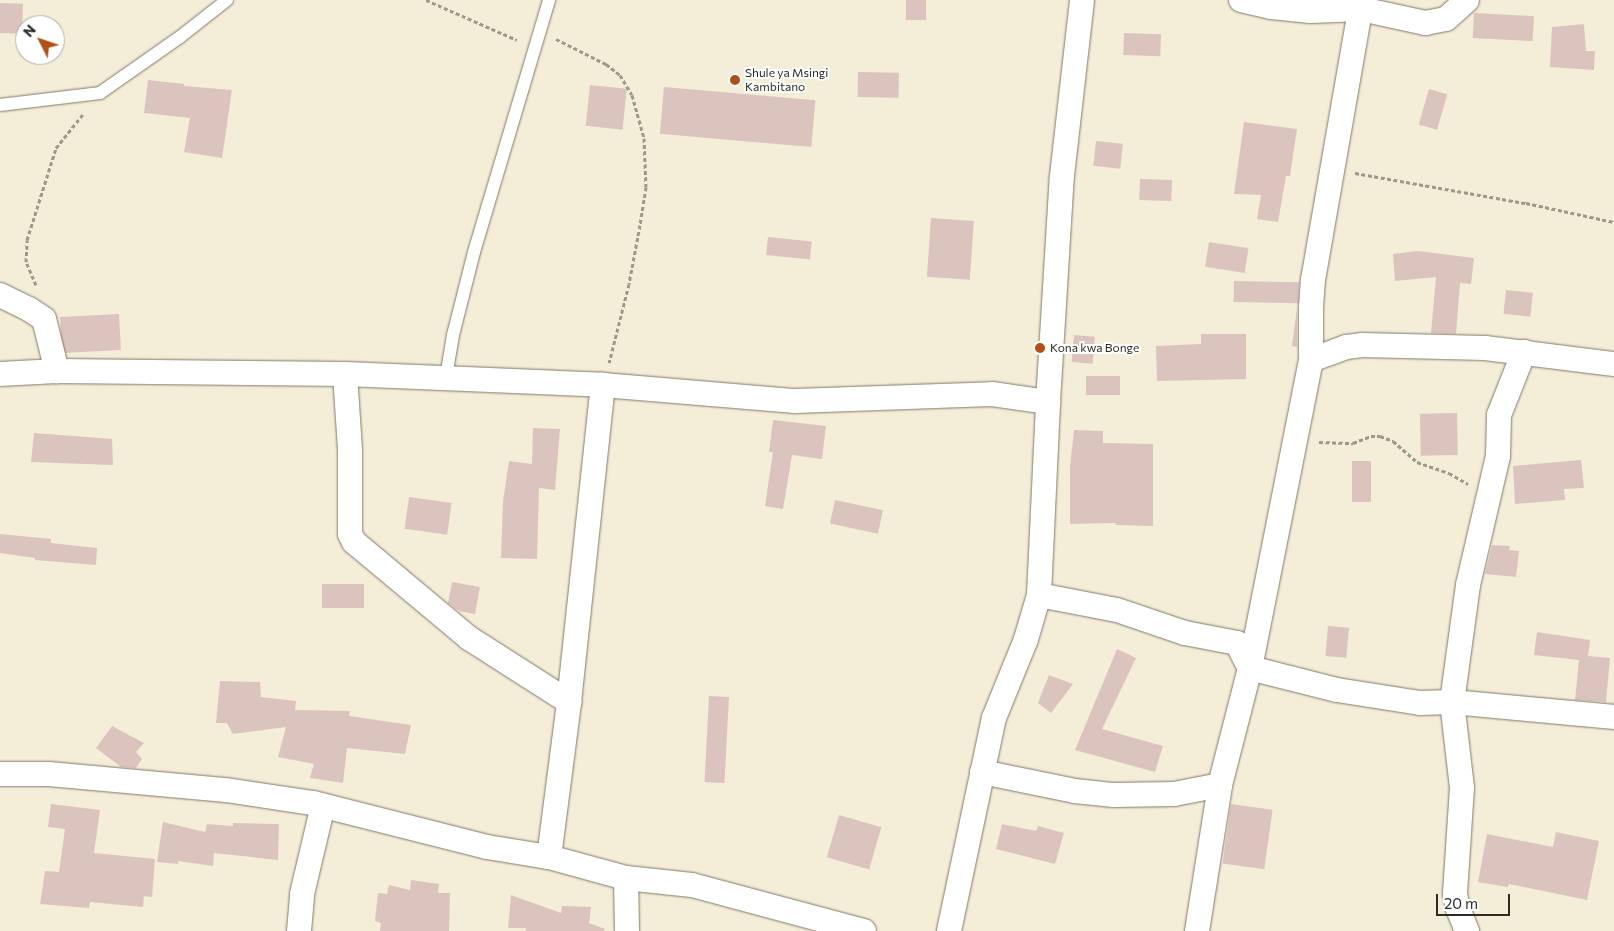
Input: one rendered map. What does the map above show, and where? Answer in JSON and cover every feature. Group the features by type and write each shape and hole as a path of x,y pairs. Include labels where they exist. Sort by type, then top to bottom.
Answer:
{"street":[{"path":"948,931 994,718 1026,639 1039,595 1048,402 1062,176 1082,0"},
{"path":"1241,0 1271,7 1311,11 1361,4 1404,20 1438,22 1451,16 1467,0"},
{"path":"1197,931 1220,785 1250,668 1311,360 1310,307 1313,280 1361,4"},
{"path":"0,295 29,309 44,320 56,371"},
{"path":"1311,360 1346,347 1362,345 1485,348 1614,364"},
{"path":"1467,931 1458,909 1455,893 1462,788 1452,702 1468,585 1498,456 1499,415 1524,352"},
{"path":"0,374 56,371 345,374 446,377 604,386 794,401 992,394 1048,402"},
{"path":"345,374 350,450 350,534 354,542 469,638 569,702"},
{"path":"549,857 569,702 604,386"},
{"path":"1039,595 1117,610 1185,633 1237,644 1250,668 1337,690 1420,703 1452,702 1614,717"},
{"path":"982,772 1093,794 1174,794 1220,785"},
{"path":"0,774 49,774 226,790 323,805 487,847 549,857 626,878 692,885 864,931"},
{"path":"299,931 303,885 323,805"},
{"path":"626,878 626,931"}],"lane":[{"path":"0,105 100,93 180,37 226,0"},
{"path":"446,377 453,335 474,252 549,0"}],"path":[{"path":"426,0 536,48"},
{"path":"541,28 566,44 606,64 620,75 632,95 644,138 646,187 640,225 629,284 604,386"},
{"path":"44,320 35,282 26,262 27,240 56,148 100,93"},
{"path":"1332,168 1614,222"},
{"path":"1295,441 1353,443 1371,436 1380,436 1392,441 1417,462 1457,477 1475,490"}],"building":[{"path":"906,0 926,0 926,20 906,20"},
{"path":"0,3 23,4 23,15 15,15 15,34 0,33"},
{"path":"1474,13 1534,16 1533,41 1473,38"},
{"path":"1584,24 1586,51 1595,51 1594,70 1550,67 1552,27"},
{"path":"1124,33 1161,34 1160,56 1123,55"},
{"path":"858,72 899,73 899,98 858,97"},
{"path":"148,80 184,84 184,86 232,90 222,158 184,152 190,118 144,113"},
{"path":"590,85 627,89 623,130 586,126"},
{"path":"664,87 815,100 811,147 660,134"},
{"path":"1429,89 1447,94 1437,130 1419,125"},
{"path":"1244,122 1297,129 1290,176 1286,176 1278,222 1257,219 1261,195 1234,194"},
{"path":"1096,141 1123,144 1120,169 1093,166"},
{"path":"1140,179 1172,180 1171,201 1139,200"},
{"path":"931,218 974,221 970,280 927,277"},
{"path":"768,237 812,242 810,260 766,255"},
{"path":"1209,242 1249,248 1245,273 1205,267"},
{"path":"1418,251 1474,258 1471,284 1460,283 1456,334 1431,333 1436,277 1395,281 1393,254"},
{"path":"1234,281 1299,282 1299,303 1234,302"},
{"path":"1506,290 1533,293 1530,317 1503,314"},
{"path":"1297,308 1297,347 1292,346"},
{"path":"119,314 121,350 62,353 60,317"},
{"path":"1201,334 1246,334 1246,379 1157,381 1156,346 1201,344"},
{"path":"1074,335 1095,337 1093,364 1072,362"},
{"path":"1086,376 1120,376 1120,395 1086,395"},
{"path":"1457,413 1458,455 1421,456 1420,414"},
{"path":"773,420 826,426 822,459 792,455 783,509 765,506 773,452 769,452"},
{"path":"533,428 560,429 555,490 539,488 537,559 501,558 503,501 509,461 532,464"},
{"path":"1074,430 1103,431 1103,443 1153,444 1153,526 1115,525 1116,523 1070,524 1070,467"},
{"path":"34,433 112,439 113,465 31,462"},
{"path":"1581,460 1584,488 1564,489 1565,500 1515,504 1513,466"},
{"path":"1352,461 1371,461 1371,502 1352,502"},
{"path":"409,497 452,503 447,535 405,529"},
{"path":"835,500 883,510 878,534 830,523"},
{"path":"0,534 51,539 51,543 97,548 96,565 35,560 35,558 0,553"},
{"path":"1492,545 1510,546 1509,550 1519,551 1516,577 1485,574"},
{"path":"452,582 480,587 475,614 459,611 448,603"},
{"path":"322,584 364,584 364,608 322,608"},
{"path":"1328,626 1349,628 1346,658 1325,656"},
{"path":"1537,632 1590,640 1588,656 1610,658 1606,702 1575,700 1579,660 1534,655"},
{"path":"1117,649 1136,658 1102,729 1163,746 1155,772 1075,750"},
{"path":"1049,675 1073,684 1051,713 1038,703"},
{"path":"220,681 260,682 261,697 296,701 295,710 350,711 349,716 411,725 405,754 347,748 343,783 310,778 314,764 278,757 286,727 233,734 227,723 216,723"},
{"path":"709,696 729,697 724,783 704,782"},
{"path":"112,726 144,743 136,752 142,759 136,768 121,767 96,748"},
{"path":"51,804 100,810 94,853 155,859 152,897 144,896 143,907 90,902 89,908 40,904 45,871 59,872 65,829 48,827"},
{"path":"1231,804 1273,810 1264,869 1223,863"},
{"path":"839,815 881,827 869,869 827,857"},
{"path":"163,822 205,832 207,824 233,826 233,823 279,824 278,860 214,853 213,866 178,861 178,864 157,862"},
{"path":"1002,824 1036,831 1038,826 1064,833 1055,864 996,849"},
{"path":"1556,832 1599,841 1587,900 1509,884 1508,887 1478,882 1487,834 1553,847"},
{"path":"411,880 439,884 438,893 450,893 449,931 380,931 381,923 375,921 378,893 387,894 389,885 410,890"},
{"path":"511,895 561,913 562,906 591,907 589,923 605,929 604,931 525,931 526,928 508,928"}],"place":[{"name":"Shule ya Msingi Kambitano","path":"735,80"},
{"name":"Kona kwa Bonge","path":"1040,348"}]}
